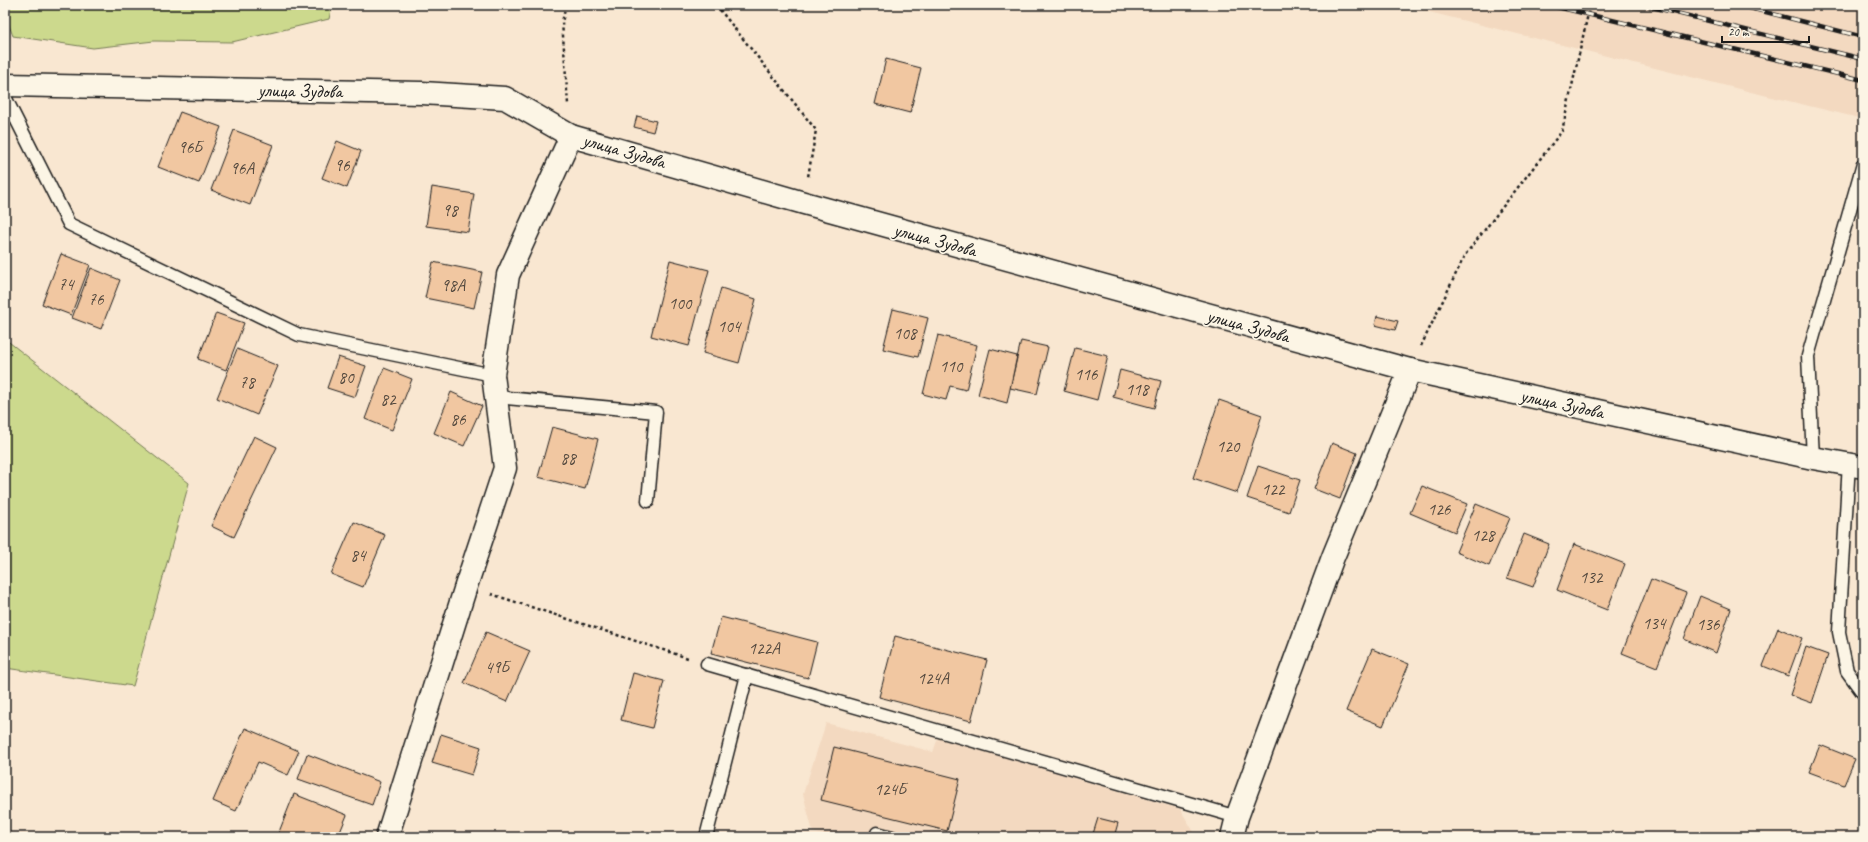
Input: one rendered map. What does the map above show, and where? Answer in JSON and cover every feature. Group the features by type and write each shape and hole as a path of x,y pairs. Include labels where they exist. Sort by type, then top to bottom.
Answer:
{"street":[{"name":"улица Зудова","path":"5,85 422,93 506,98 571,136 804,204 1410,370 1813,458 1856,465"},
{"path":"387,837 466,586 505,468 493,375 508,275 571,136"},
{"path":"1234,827 1333,557 1410,370"}],"lane":[{"path":"5,97 69,224 299,335 493,375"},
{"path":"1813,458 1808,356 1863,164"},
{"path":"496,398 656,412 648,501"},
{"path":"1856,465 1839,632 1847,671 1863,693"},
{"path":"707,664 747,675 1234,827"},
{"path":"706,837 747,675"},
{"path":"877,833 892,837"}],"path":[{"path":"566,5 562,22 571,136"},
{"path":"716,5 816,130 804,204"},
{"path":"1410,370 1465,255 1562,131 1590,5"},
{"path":"466,586 707,664"}],"shaded area":[{"path":"1401,5 1863,5 1863,119 1751,92"},
{"path":"826,723 933,752 938,738 1180,809 1197,837 832,837 813,832 803,794"}],"green space":[{"path":"5,5 332,5 329,19 232,42 154,41 93,48 13,36 5,15"},
{"path":"5,339 189,483 133,686 5,668"}],"building":[{"path":"886,59 921,68 910,113 875,104"},
{"path":"180,112 221,127 199,183 158,167"},
{"path":"637,116 656,121 653,132 634,127"},
{"path":"234,130 273,145 250,205 211,190"},
{"path":"337,141 361,151 347,188 322,178"},
{"path":"432,187 474,194 468,232 426,226"},
{"path":"61,254 90,265 71,315 42,304"},
{"path":"670,260 709,270 689,346 651,336"},
{"path":"433,262 482,272 474,308 425,298"},
{"path":"91,268 120,280 101,329 72,318"},
{"path":"721,288 756,299 739,363 703,353"},
{"path":"893,309 928,318 918,357 883,349"},
{"path":"216,313 244,323 226,370 198,359"},
{"path":"1377,316 1398,321 1395,330 1375,325"},
{"path":"938,335 977,345 966,390 950,386 946,400 923,394"},
{"path":"1021,341 1048,347 1037,394 1010,388"},
{"path":"1075,348 1108,356 1097,400 1064,391"},
{"path":"237,349 278,366 257,415 217,398"},
{"path":"990,349 1017,356 1007,403 978,395"},
{"path":"338,357 366,366 355,397 327,388"},
{"path":"384,368 412,379 392,430 365,419"},
{"path":"1120,370 1161,381 1154,408 1113,397"},
{"path":"451,392 482,406 464,446 434,433"},
{"path":"1219,400 1262,415 1237,493 1193,478"},
{"path":"552,427 598,439 585,489 538,477"},
{"path":"254,436 277,447 234,537 211,526"},
{"path":"1332,443 1357,453 1340,499 1314,489"},
{"path":"1258,466 1300,480 1289,512 1247,498"},
{"path":"1422,486 1467,504 1455,532 1410,513"},
{"path":"1476,504 1510,518 1489,566 1456,552"},
{"path":"354,522 385,535 363,587 331,574"},
{"path":"1524,534 1549,544 1533,587 1507,578"},
{"path":"1574,544 1625,564 1607,610 1557,590"},
{"path":"1651,579 1686,593 1657,667 1622,653"},
{"path":"1700,596 1731,609 1716,653 1684,639"},
{"path":"721,617 817,642 808,678 711,653"},
{"path":"1778,628 1802,638 1788,676 1763,666"},
{"path":"486,632 530,651 507,702 464,683"},
{"path":"895,636 987,660 971,721 879,697"},
{"path":"1806,647 1828,655 1812,703 1790,695"},
{"path":"1372,649 1409,664 1383,726 1346,711"},
{"path":"633,673 664,681 652,728 621,720"},
{"path":"245,728 299,751 288,775 258,762 236,811 213,801"},
{"path":"441,734 481,747 472,775 432,763"},
{"path":"1820,745 1855,759 1844,785 1809,772"},
{"path":"834,747 960,779 947,831 821,800"},
{"path":"307,754 380,782 372,805 298,779"},
{"path":"294,794 347,815 338,837 277,837"},
{"path":"1098,818 1118,823 1114,837 1092,837"}],"railway":[{"path":"1549,5 1863,80"},
{"path":"1644,5 1863,59"},
{"path":"1738,5 1863,37"}]}
